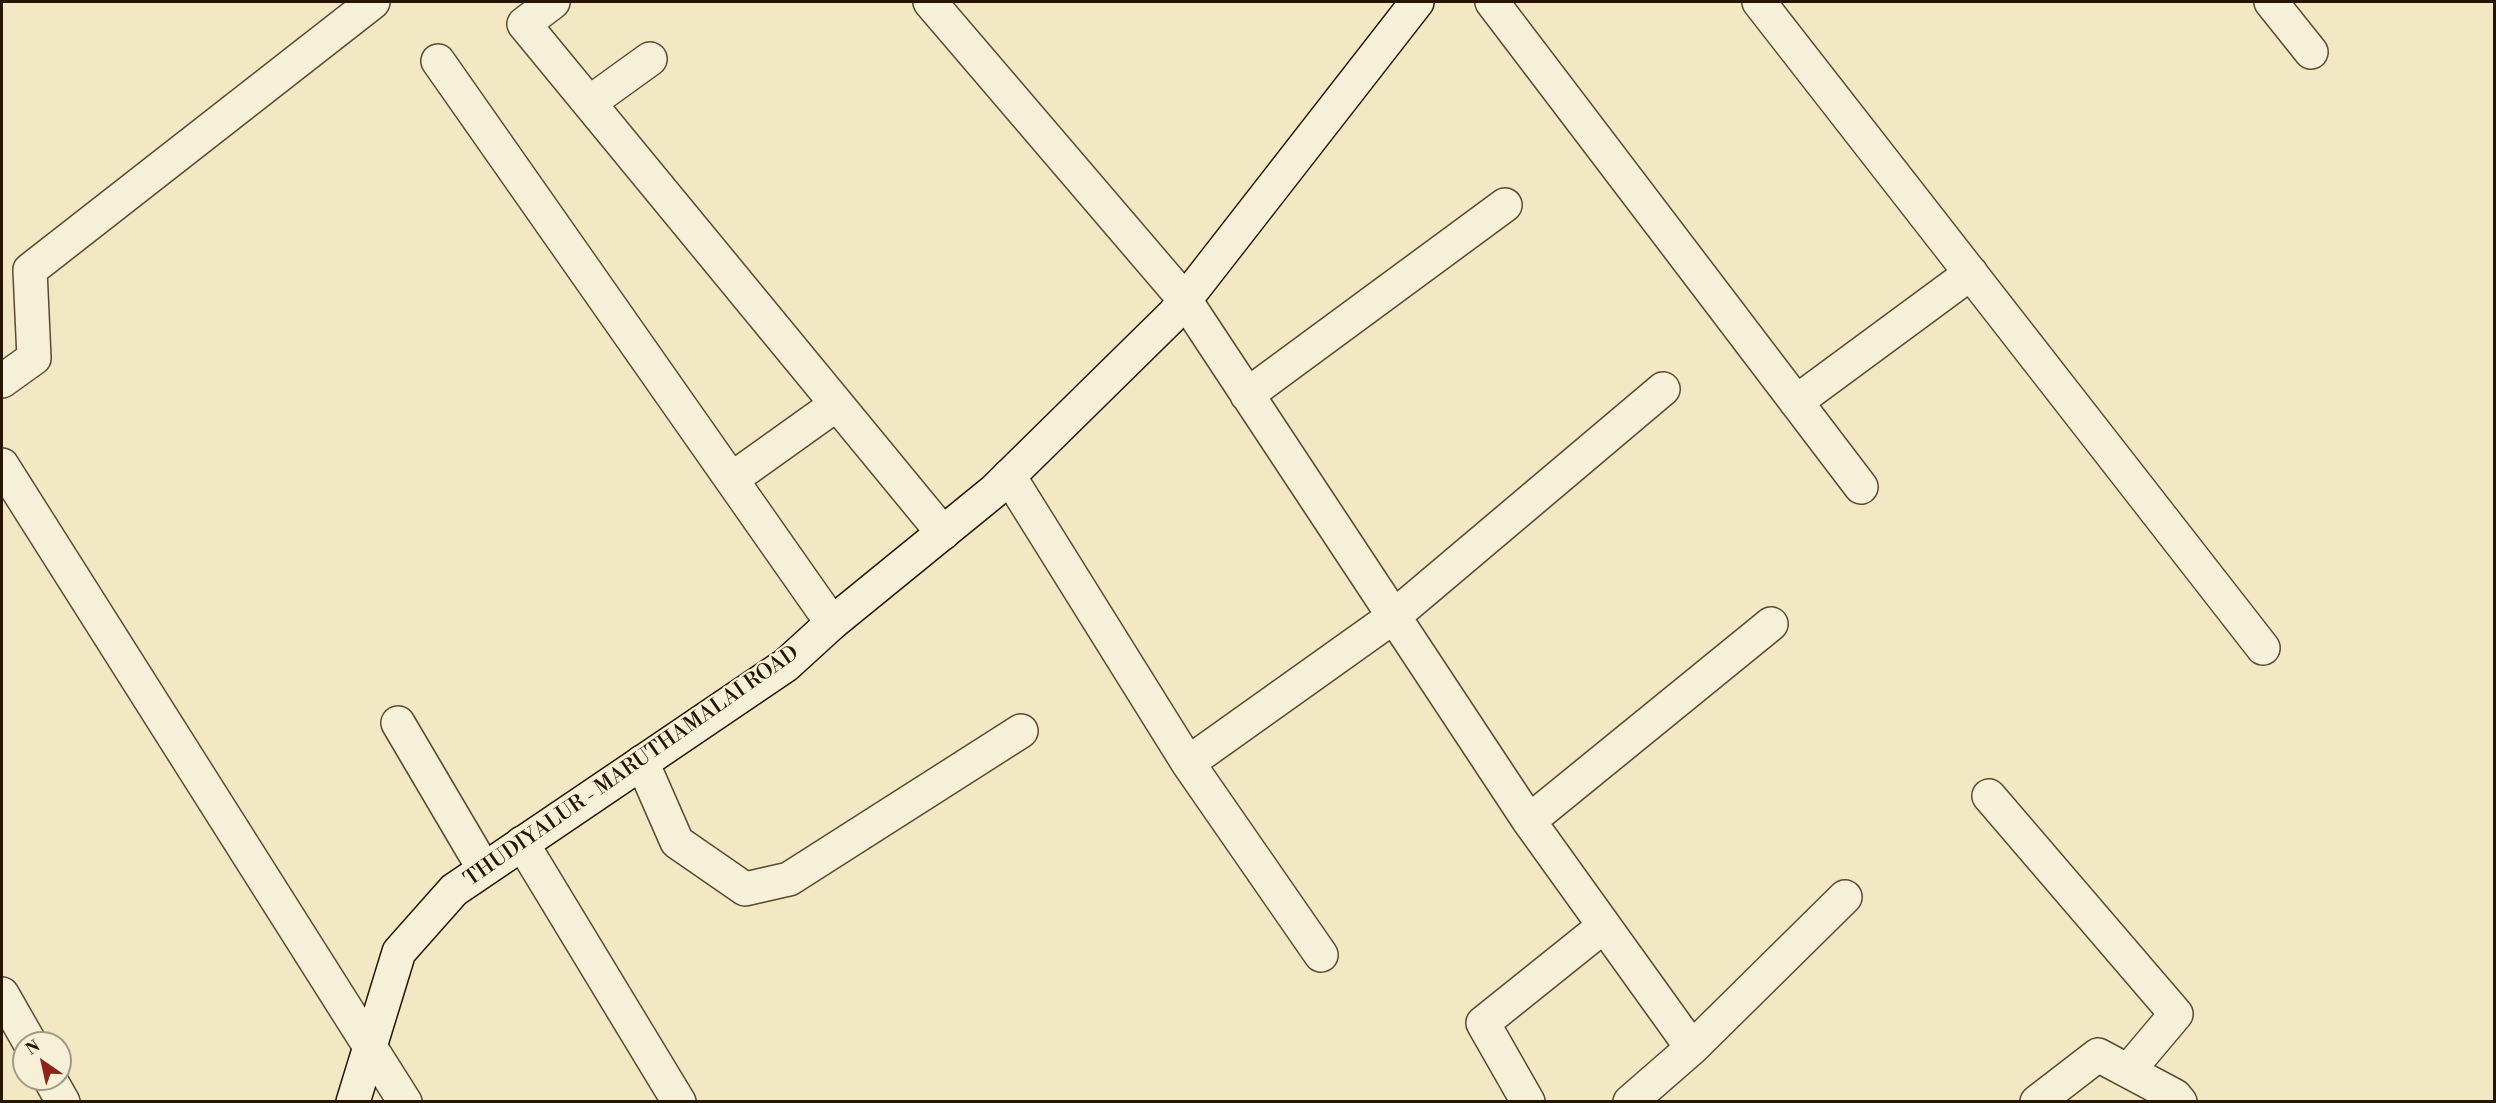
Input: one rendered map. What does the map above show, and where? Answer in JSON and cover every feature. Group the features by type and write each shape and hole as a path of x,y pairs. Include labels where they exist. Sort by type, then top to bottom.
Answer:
{"street":[{"path":"2,381 34,358 30,270 373,2"},
{"path":"553,2 524,24 944,533"},
{"path":"930,2 1185,300 1529,821 1692,1048"},
{"name":"THUDIYALUR - MARUTHAMALAI ROAD","path":"353,1101 399,952 454,890 786,665 832,623 994,491 1174,314 1417,2"},
{"path":"1492,2 1861,487"},
{"path":"1759,2 2263,648"},
{"path":"2271,2 2311,52"},
{"path":"589,103 650,59"},
{"path":"438,61 832,623"},
{"path":"1247,395 1505,205"},
{"path":"1796,402 1971,273"},
{"path":"1188,763 1393,617 1663,389"},
{"path":"732,479 837,404"},
{"path":"2,465 405,1101"},
{"path":"1009,476 1188,763 1321,955"},
{"path":"1529,821 1771,624"},
{"path":"398,723 484,869"},
{"path":"642,762 677,842 745,889 789,879 1021,731"},
{"path":"1989,796 2176,1014 2128,1071"},
{"path":"522,843 679,1101"},
{"path":"1630,1101 1692,1048 1845,897"},
{"path":"1528,1101 1483,1023 1604,926"},
{"path":"2,994 23,1031"},
{"path":"2037,1101 2098,1055 2175,1096 2180,1101"}]}
